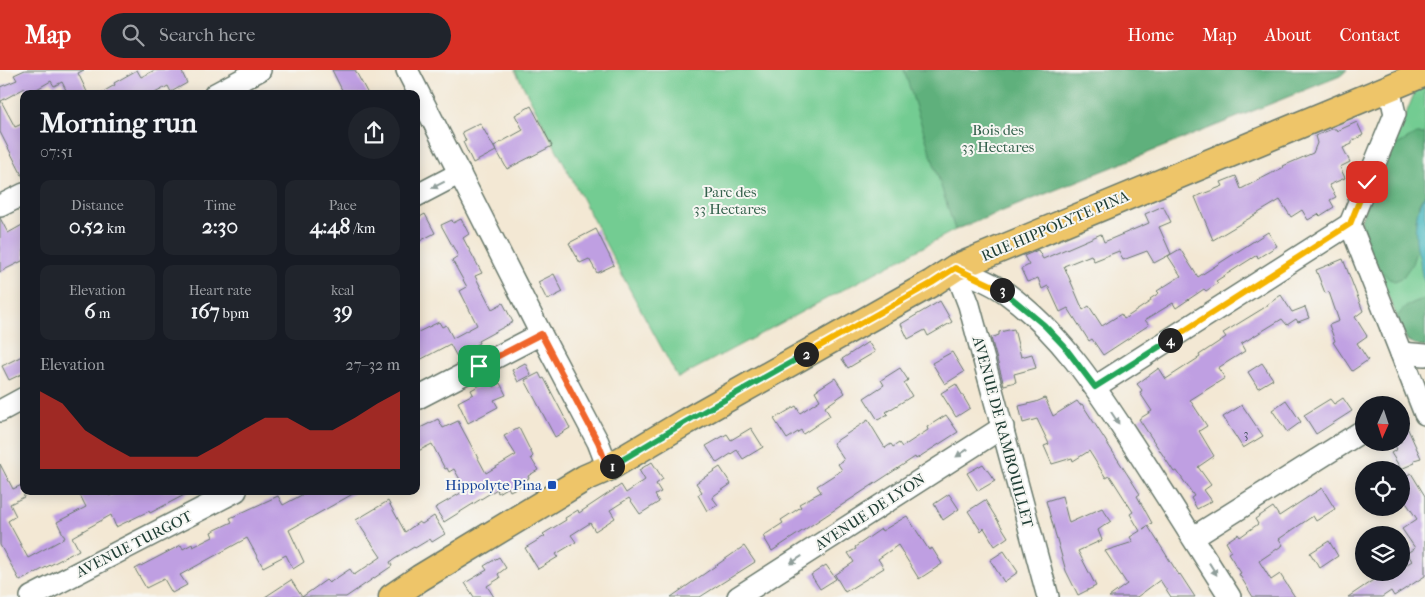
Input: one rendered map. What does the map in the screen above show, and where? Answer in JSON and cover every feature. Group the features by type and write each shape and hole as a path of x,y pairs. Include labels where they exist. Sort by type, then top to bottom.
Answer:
{"main road":[{"name":"RUE HIPPOLYTE PINA","path":"392,597 585,478 608,468 687,421 932,283 955,268 1425,72"}],"street":[{"path":"222,90 260,70"},
{"path":"407,70 417,90"},
{"path":"1095,387 1350,224 1395,114 1389,88"},
{"path":"420,95 598,442 608,468"},
{"path":"420,194 460,173"},
{"path":"0,206 20,196"},
{"path":"1350,224 1401,353 1415,405"},
{"path":"955,268 1005,292 1044,325 1064,346 1095,387 1194,538 1230,597"},
{"name":"AVENUE DE RAMBOUILLET","path":"955,268 969,305 1048,597"},
{"path":"420,397 541,334"},
{"path":"1401,353 1425,355"},
{"path":"0,411 20,400"},
{"name":"AVENUE DE LYON","path":"738,597 1003,427"},
{"path":"1194,538 1355,436"},
{"name":"AVENUE TURGOT","path":"31,597 228,495"}],"green space":[{"name":"Parc des 33 Hectares","path":"515,70 1347,70 1340,76 955,230 678,378"},
{"name":"Bois des 33 Hectares","path":"904,70 1347,70 1340,76 955,230"},
{"path":"1425,85 1425,347 1407,341 1360,228 1416,89"},
{"path":"1416,134 1425,134 1425,194 1419,204 1416,221 1417,248 1412,264 1403,277 1395,281 1389,279 1371,260 1360,222 1385,152"},
{"path":"1424,299 1425,347 1409,341 1396,319 1407,306"}],"water":[{"path":"1425,194 1425,283 1417,249 1416,228 1417,213"}],"building":[{"path":"25,70 84,70 78,73 86,90 66,90 62,82 54,86 51,81 35,90 26,90 25,88 20,90 1,101 15,127 20,125 20,171 0,132 0,87 17,80 14,75"},
{"path":"137,70 141,77 155,70 181,70 187,83 175,90 170,90 168,86 160,90 106,90 115,85 114,83"},
{"path":"332,70 355,70 366,90 342,90"},
{"path":"531,106 552,146 507,169 494,146 523,130 515,115"},
{"path":"1357,122 1363,135 1352,141 1352,144 1343,148 1350,162 1340,167 1345,178 1329,185 1336,197 1330,200 1334,207 1320,216 1318,214 1308,220 1302,210 1291,217 1280,200 1213,240 1195,197 1223,186 1221,182 1236,176 1241,189 1283,166 1313,153 1317,143 1315,136 1332,129 1337,131"},
{"path":"480,123 496,151 473,163 463,142 466,141 462,132"},
{"path":"1163,206 1171,222 1159,227 1171,254 1154,263 1147,251 1123,260 1119,251 1094,261 1091,255 1064,266 1083,310 1089,306 1102,326 1121,314 1124,319 1151,301 1150,299 1159,293 1157,291 1181,276 1168,256 1180,249 1198,277 1268,232 1277,246 1258,258 1257,255 1216,281 1218,283 1206,291 1204,289 1176,308 1173,303 1145,320 1149,325 1103,355 1092,339 1089,341 1068,308 1060,312 1048,286 1042,289 1038,278 1027,282 1021,269 1029,265 1024,256 1038,250 1043,259 1101,234 1104,242 1149,223 1145,214"},
{"path":"425,214 435,233 420,241 420,217"},
{"path":"0,218 8,233 20,226 20,262 0,272"},
{"path":"461,219 469,234 463,238 482,273 475,276 492,309 503,303 513,322 478,341 479,343 471,347 472,349 457,357 450,344 420,360 420,331 439,322 442,327 446,325 453,338 477,325 460,291 467,287 452,260 458,256 441,225 452,220 453,223"},
{"path":"596,229 614,265 597,273 589,259 580,263 569,243"},
{"path":"1343,259 1363,311 1355,317 1367,336 1357,343 1368,360 1352,371 1333,342 1335,341 1329,325 1339,321 1329,292 1325,293 1316,270"},
{"path":"554,274 563,292 547,300 538,282"},
{"path":"1281,295 1292,312 1305,307 1309,318 1298,322 1296,319 1287,325 1282,319 1241,344 1245,351 1218,368 1225,378 1190,400 1207,426 1199,431 1214,456 1198,467 1211,485 1204,490 1212,501 1197,509 1191,498 1194,496 1177,471 1174,472 1139,419 1152,411 1140,393 1142,390 1137,384 1159,368 1166,379 1226,337 1223,333 1267,306"},
{"path":"940,301 952,322 928,336 925,330 908,339 901,324"},
{"path":"1014,329 1021,357 1032,354 1036,368 1014,374 1016,382 1004,385 991,338 999,335 999,332"},
{"path":"868,342 875,352 848,368 842,359"},
{"path":"952,352 964,372 945,384 932,363"},
{"path":"20,357 20,375 9,380 2,366"},
{"path":"525,363 531,375 518,382 512,370"},
{"path":"1262,363 1273,379 1258,388 1248,372"},
{"path":"900,368 908,380 904,383 912,396 886,412 888,414 878,420 864,398 884,385 881,380"},
{"path":"539,373 542,379 544,378 570,428 555,437 525,380"},
{"path":"835,378 845,393 825,407 830,416 803,434 801,430 787,439 774,419 796,406 800,413 820,400 815,391"},
{"path":"490,380 494,387 500,383 506,395 494,400 498,407 468,423 458,402 473,394 471,390"},
{"path":"956,384 970,408 956,417 941,393"},
{"path":"1045,398 1053,416 1077,401 1080,405 1082,404 1140,494 1137,496 1152,523 1143,529 1148,526 1195,597 1171,597 1160,580 1137,597 1109,597 1127,584 1105,551 1133,542 1130,537 1140,531 1130,514 1133,512 1110,476 1106,478 1089,451 1073,461 1072,458 1052,464 1044,446 1049,444 1037,419 1023,423 1019,406"},
{"path":"1343,398 1352,411 1316,434 1304,415 1330,399 1334,404"},
{"path":"1286,400 1301,422 1287,432 1272,410"},
{"path":"1242,405 1263,436 1243,448 1223,417"},
{"path":"946,415 958,432 916,459 915,457 772,551 763,536 783,523 781,520 801,507 799,504 821,492 817,486 842,470 838,464 844,460 833,443 868,420 885,448 891,444 893,447 899,443 902,447 928,430 927,427"},
{"path":"438,419 443,428 458,421 486,473 516,455 504,436 519,428 538,470 528,476 529,478 521,483 522,485 510,491 508,487 498,493 497,489 444,522 435,508 466,490 454,469 449,472 447,468 445,469 432,444 420,450 420,428"},
{"path":"751,428 763,447 743,459 737,450 717,463 706,446 727,434 731,440"},
{"path":"1410,434 1421,458 1414,460 1415,463 1410,465 1410,461 1396,461 1391,453 1394,451 1410,451"},
{"path":"652,462 663,479 656,484 661,492 655,495 659,502 640,514 629,498 610,510 615,518 595,531 590,523 571,535 576,542 556,554 558,557 538,569 525,548 545,536 543,534 566,520 565,518 578,510 579,513 621,485 626,493 645,480 639,470"},
{"path":"0,464 13,489 20,486 20,495 24,495 24,497 10,504 16,516 8,521 28,558 65,538 57,522 86,507 80,495 184,495 150,513 149,511 116,527 111,515 72,537 79,550 20,581 0,545"},
{"path":"983,464 995,481 978,491 967,473"},
{"path":"720,467 731,484 712,497 718,505 707,511 698,495 702,492 696,483"},
{"path":"1410,474 1425,496 1425,576 1394,596 1391,591 1382,597 1348,597 1372,581 1410,581 1410,562 1412,561 1410,551 1415,548 1410,541 1410,526 1406,526 1417,519 1410,508"},
{"path":"1322,488 1335,509 1316,521 1313,516 1279,539 1283,545 1259,561 1271,580 1280,574 1295,597 1253,597 1228,553 1231,551 1226,542 1238,534 1240,537 1258,524 1255,519 1273,507 1279,516"},
{"path":"949,494 959,509 943,520 934,504"},
{"path":"302,495 351,495 289,530 304,562 293,569 286,555 263,567 247,538 180,575 187,585 172,593 164,579 146,588 135,569 181,545 183,549 192,544 193,547 213,537 211,532 232,522 230,518 278,496 283,505"},
{"path":"1062,496 1069,523 1102,508 1111,521 1098,530 1102,540 1078,551 1096,586 1078,595 1066,571 1046,501"},
{"path":"985,500 1008,537 995,546 984,528 981,531 968,511"},
{"path":"388,501 405,532 419,522 422,524 434,516 445,534 432,542 430,539 414,547 390,562 392,566 346,597 302,597 326,580 329,583 350,569 354,575 381,557 356,520"},
{"path":"907,516 929,550 932,548 942,564 919,579 898,545 878,559 884,568 845,592 835,575 854,562 848,553 881,529 882,531"},
{"path":"1329,541 1338,556 1320,568 1310,553"},
{"path":"744,546 755,562 700,597 671,597"},
{"path":"1004,551 1018,572 1004,582 990,560"},
{"path":"499,557 506,568 498,574 500,578 487,586 494,597 474,597 465,583 487,570 484,566"},
{"path":"826,565 836,579 820,589 811,575"},
{"path":"291,580 302,597 265,597"}],"place":[{"name":"Hippolyte Pina","path":"552,485"}],"route":[{"path":"479,366 541,334 598,442 608,468 687,421 932,283 955,268 1005,292 1044,325 1064,346 1095,387 1350,224 1367,182"}]}
